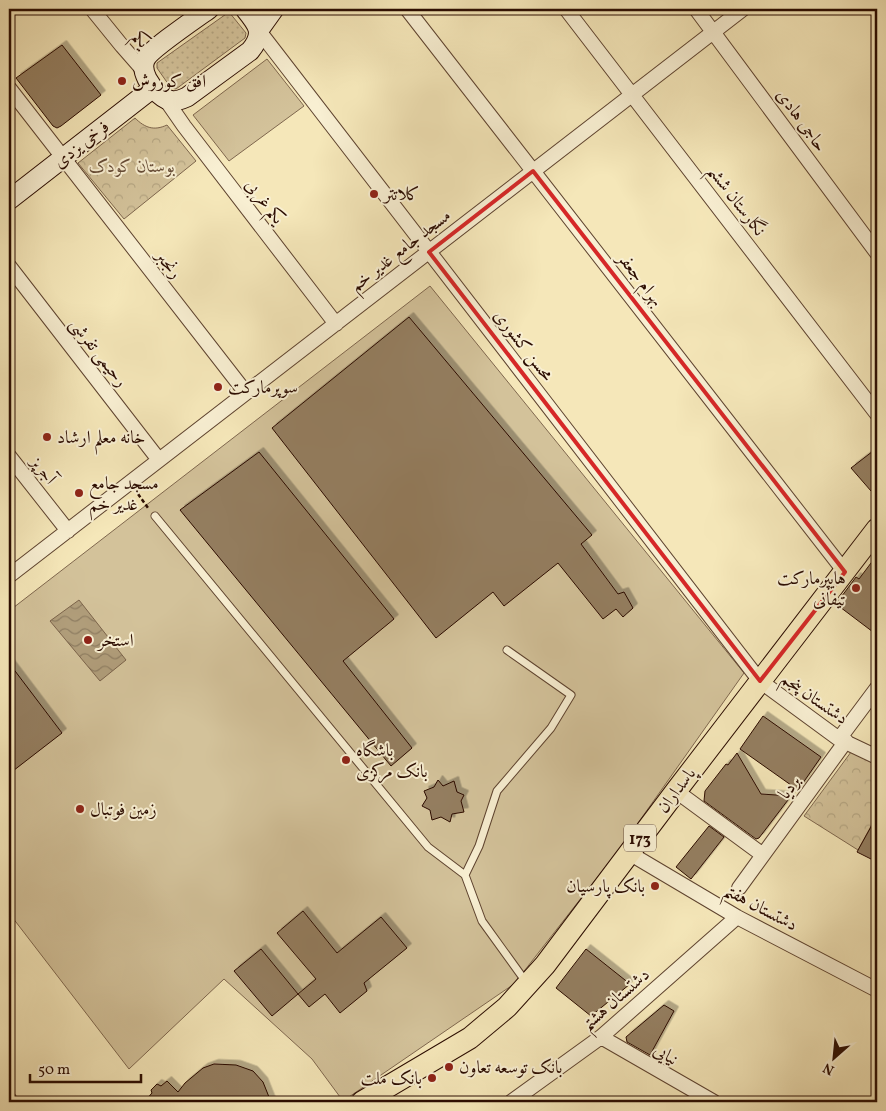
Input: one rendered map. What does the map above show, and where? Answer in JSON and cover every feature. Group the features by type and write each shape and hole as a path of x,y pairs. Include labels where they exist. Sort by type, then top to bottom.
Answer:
{"main road":[{"path":"209,9 153,51 145,60 143,70 160,94 176,102 187,97 257,43 259,31 274,9"},
{"path":"245,9 259,31"},
{"name":"فرخی یزدی","path":"9,200 62,158 160,94"},
{"name":"پاسداران","path":"362,1102 470,1038 507,1007 545,965 676,790 877,529"}],"street":[{"name":"یکم","path":"92,9 143,70"},
{"name":"بهرام جعفر","path":"407,9 845,572"},
{"name":"نگارستان ششم","path":"566,9 877,414"},
{"name":"حاجی هادی","path":"696,9 877,253"},
{"name":"مسجد جامع غدیر خم","path":"9,576 743,9"},
{"name":"محسن کشوری","path":"259,31 760,682"},
{"name":"رنجبر","path":"9,88 246,393"},
{"name":"یکم غربی","path":"160,94 336,324"},
{"name":"رحیمی تفرشی","path":"9,266 159,460"},
{"name":"آجرپز","path":"9,456 68,531"},
{"name":"دشتستان پنجم","path":"760,682 842,740 877,757"},
{"name":"بردیا","path":"739,888 763,856 877,688"},
{"path":"676,790 763,856"},
{"name":"دشتستان هفتم","path":"630,853 737,917 877,990"},
{"name":"دشتستان هشتم","path":"519,1101 601,1038 737,917"},
{"name":"نیایی","path":"601,1038 714,1102"}],"lane":[{"path":"155,516 428,847 465,875 482,921 527,985"},
{"path":"465,875 479,846 497,791 551,728 571,695 507,650"}],"path":[{"path":"129,483 155,516"}],"highlighted area":[{"path":"533,171 845,572 760,681 429,252"}],"green space":[{"path":"229,12 246,33 245,38 176,89 171,88 157,68 157,63"},
{"path":"267,59 304,106 229,161 193,115"},
{"name":"بوستان کودک","path":"135,118 150,128 167,125 196,161 124,219 78,163"},
{"name":"باشگاه بانک مرکزی","path":"430,286 744,673 621,847 514,984 343,1101 312,1059 224,979 129,1069 9,913 9,611"},
{"path":"851,752 877,765 877,815 858,850 804,816"}],"water":[{"name":"استخر","path":"79,600 126,660 100,681 50,621"}],"building":[{"path":"62,45 101,95 57,128 53,126 16,78"},
{"path":"409,317 592,535 581,544 618,594 624,592 633,608 623,617 616,609 603,619 558,563 504,606 493,592 436,638 272,428"},
{"path":"877,448 877,485 871,491 851,468"},
{"path":"259,452 394,619 343,661 412,748 391,766 180,510"},
{"path":"877,555 877,635 836,604 856,577 859,579"},
{"path":"9,663 62,733 9,774"},
{"path":"763,716 821,757 798,790 740,749"},
{"path":"737,753 761,794 791,796 759,838 756,839 704,801 705,791"},
{"path":"438,780 443,786 454,781 457,792 464,795 461,801 464,812 452,814 450,822 441,817 432,820 430,810 422,806 427,798 424,791 434,787"},
{"path":"877,816 877,862 857,852"},
{"path":"709,826 724,837 691,879 676,867"},
{"path":"303,911 337,953 381,917 407,948 364,983 367,991 340,1013 325,994 309,1007 298,994 316,979 277,933"},
{"path":"261,949 298,994 272,1016 234,971"},
{"path":"586,949 630,984 591,1016 556,988"},
{"path":"664,1005 674,1011 650,1055 627,1042 626,1037"},
{"path":"214,1064 236,1065 253,1071 263,1082 271,1102 144,1102 157,1084 161,1086 167,1081 178,1092 185,1083 203,1068"}],"place":[{"name":"افق کوروش","path":"122,81"},
{"name":"کلاتتر","path":"374,194"},
{"name":"سوپرمارکت","path":"218,387"},
{"name":"خانه معلم ارشاد","path":"47,437"},
{"name":"مسجد جامع غدیر خم","path":"79,493"},
{"name":"هایپرمارکت تیفانی","path":"856,588"},
{"name":"استخر","path":"88,640"},
{"name":"باشگاه بانک مرکزی","path":"346,760"},
{"name":"زمین فوتبال","path":"80,809"},
{"name":"بانک پارسیان","path":"655,886"},
{"name":"بانک توسعه تعاون","path":"449,1067"},
{"name":"بانک ملت","path":"432,1078"}]}
